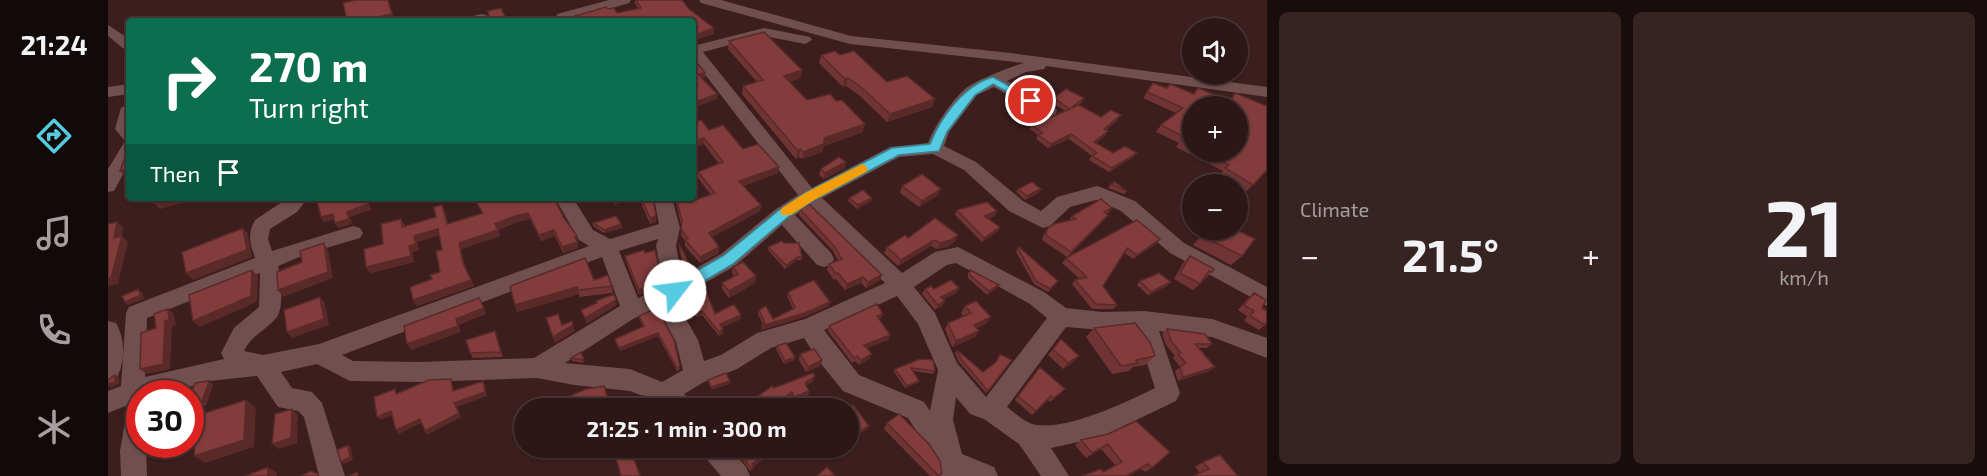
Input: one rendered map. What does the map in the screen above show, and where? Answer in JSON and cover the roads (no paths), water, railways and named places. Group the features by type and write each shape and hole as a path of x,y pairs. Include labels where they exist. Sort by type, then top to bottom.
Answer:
{"street":[{"path":"562,18 624,0"},
{"path":"706,0 850,40 929,47 1182,81"},
{"path":"108,29 126,44"},
{"path":"696,49 764,32 805,40"},
{"path":"696,53 809,197 901,285 927,319 949,370 978,406 991,410 1028,436 1056,476"},
{"path":"935,148 941,131 971,92 1023,68 1054,64"},
{"path":"993,80 1049,111"},
{"path":"1207,84 1267,92"},
{"path":"1207,84 1267,104"},
{"path":"108,92 126,89"},
{"path":"126,118 123,129 126,132"},
{"path":"537,368 632,309 669,294 728,260 783,214 809,197 896,151 935,148 970,166 1016,206 1042,222 1064,202 1097,193 1128,206 1177,248 1267,297"},
{"path":"108,188 126,152"},
{"path":"108,188 126,185"},
{"path":"296,201 262,225 258,239 268,262 272,293 269,311 252,324 234,344 232,353 237,359 263,365 286,399 304,400 314,411 332,476"},
{"path":"566,201 586,235 608,247 632,309"},
{"path":"664,201 670,228 666,246 669,294 687,340 696,375"},
{"path":"783,214 824,259"},
{"path":"183,380 210,371 263,365 318,354 608,247 670,228"},
{"path":"138,380 137,313 304,247 353,233"},
{"path":"664,393 696,375 729,362 765,340 809,327 901,285 942,258 958,255 1037,298 1061,316 1102,321 1144,320 1212,328 1267,348"},
{"path":"991,410 1061,316"},
{"path":"1028,436 1056,438 1110,423 1168,393 1144,320"},
{"path":"809,327 826,354 851,383 916,410 951,469 985,476"},
{"path":"108,330 113,339 108,373"},
{"path":"318,354 350,371 420,372 537,368 574,375 630,380 664,393 670,398"},
{"path":"949,370 942,420 951,469"},
{"path":"108,402 126,398"},
{"path":"133,458 134,476"},
{"path":"722,458 737,476"}]}
